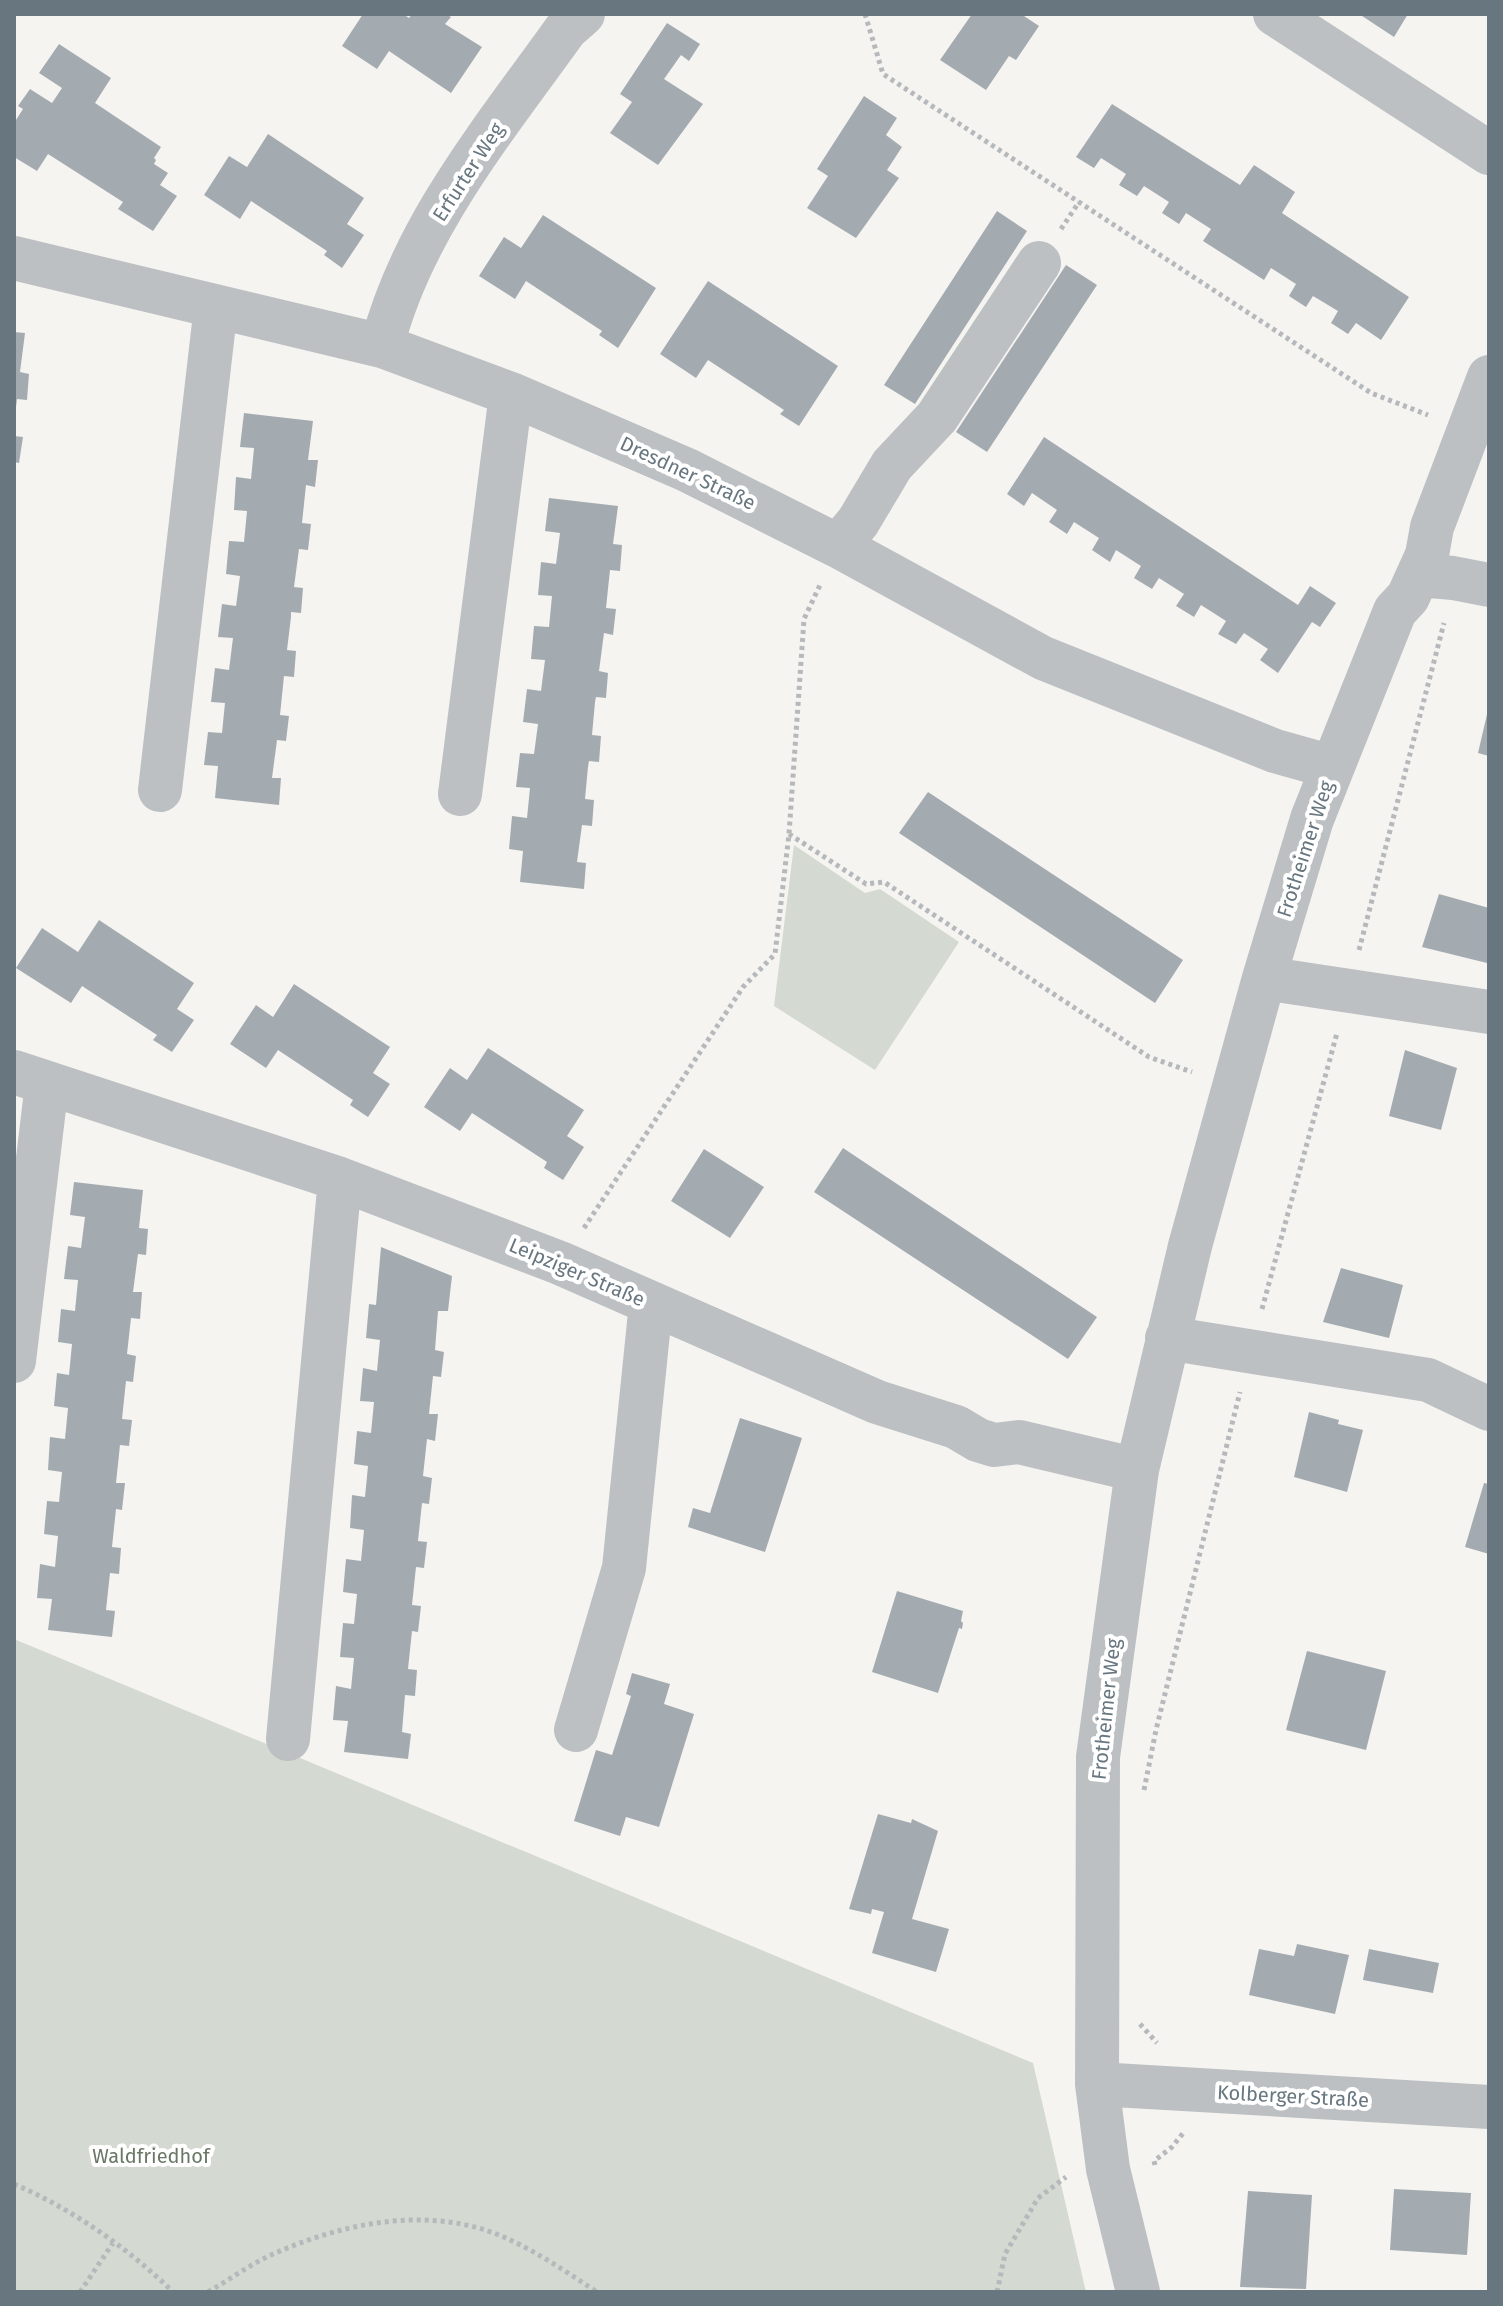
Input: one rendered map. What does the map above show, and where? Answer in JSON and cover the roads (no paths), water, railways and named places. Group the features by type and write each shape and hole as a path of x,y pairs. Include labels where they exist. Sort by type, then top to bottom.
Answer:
{"street":[{"name":"Erfurter Weg","path":"382,346 404,275 467,166 566,29 583,14"},
{"path":"1275,14 1489,153"},
{"name":"Dresdner Straße","path":"14,258 382,346 511,394 687,470 838,546 1043,658 1275,751 1332,767"},
{"path":"838,546 858,522 892,465 937,417 1039,263"},
{"path":"160,790 216,306"},
{"name":"Frotheimer Weg","path":"1138,2292 1108,2169 1097,2084 1098,1757 1137,1470 1190,1246 1264,978 1312,819 1395,611 1408,597 1419,575 1427,555 1432,527 1489,377"},
{"path":"460,794 511,394"},
{"path":"1419,575 1489,585"},
{"path":"1264,978 1489,1012"},
{"path":"14,1361 30,1077"},
{"name":"Leipziger Straße","path":"30,1077 340,1179 560,1263 877,1402 956,1427 978,1440 994,1445 1019,1442 1137,1470"},
{"path":"288,1739 340,1179"},
{"path":"576,1730 624,1568 651,1303"},
{"path":"1167,1338 1428,1380 1489,1409"},
{"name":"Kolberger Straße","path":"1097,2084 1489,2107"}],"park label":[{"name":"Waldfriedhof","path":"151,2156"}]}
